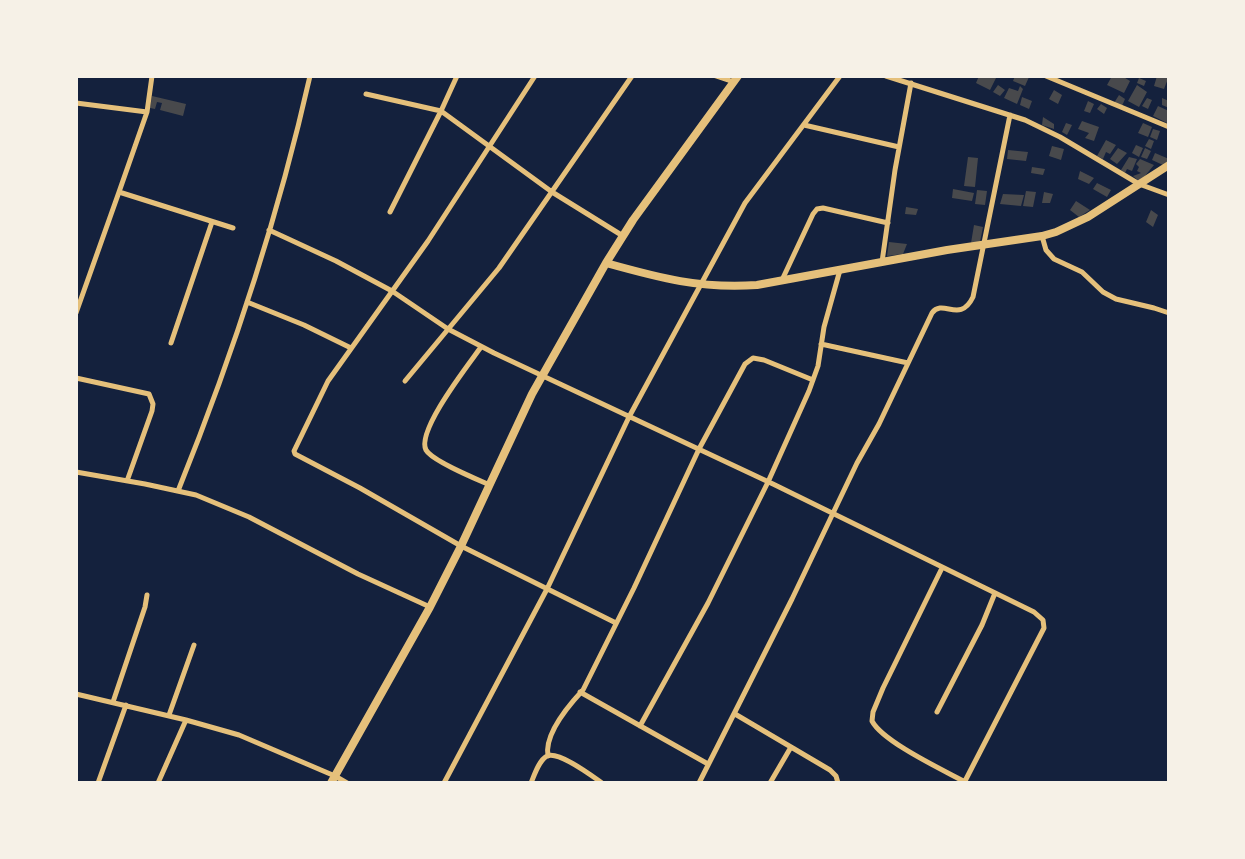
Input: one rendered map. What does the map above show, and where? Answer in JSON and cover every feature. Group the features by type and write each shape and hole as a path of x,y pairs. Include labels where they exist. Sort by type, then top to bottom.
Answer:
{"street":[{"path":"76,313 146,112 152,76"},
{"path":"178,491 208,416 247,302 269,230 310,76"},
{"path":"390,212 457,76"},
{"path":"535,76 428,241 328,381 294,447 294,452 461,546 616,624"},
{"path":"405,381 499,268 632,76"},
{"path":"333,779 430,607 542,377 606,264 623,236 736,79 716,76"},
{"path":"444,783 547,589 629,417 745,203 840,76"},
{"path":"886,76 1025,120 1060,137 1140,184 1169,195"},
{"path":"1046,76 1169,127"},
{"path":"882,262 899,147 911,83"},
{"path":"366,94 441,111 552,192 623,236"},
{"path":"76,103 146,112"},
{"path":"699,783 935,309 940,307 959,310 966,308 970,304 985,246 1010,115"},
{"path":"804,125 899,147"},
{"path":"606,264 700,285 757,285 947,250 985,246 1042,236 1088,217 1169,165"},
{"path":"119,192 233,228"},
{"path":"782,280 812,214 817,210 822,208 888,223"},
{"path":"172,343 212,222"},
{"path":"269,230 336,261 392,291 448,329 481,347 768,482 1034,612 1042,620 1044,628 965,782 909,752 879,730 872,721 873,712 883,688 942,568"},
{"path":"1042,236 1046,250 1054,259 1082,272 1104,292 1116,299 1169,313"},
{"path":"640,726 708,602 768,482 813,380 818,366 824,327 840,270"},
{"path":"247,302 304,325 352,348"},
{"path":"821,344 908,364"},
{"path":"481,347 430,423 424,443 428,452 445,464 490,485"},
{"path":"548,756 547,750 550,736 580,692 616,624 699,449 745,364 753,358 764,360 813,380"},
{"path":"76,378 149,394 152,397 152,411 127,481"},
{"path":"76,472 196,496 249,517 350,570 430,607"},
{"path":"937,712 982,625 995,593"},
{"path":"113,702 147,595"},
{"path":"169,716 194,645"},
{"path":"580,692 708,764"},
{"path":"76,694 186,720 239,735 333,779 347,783"},
{"path":"98,783 126,705"},
{"path":"735,714 830,770 836,776 838,783"},
{"path":"158,783 186,720"},
{"path":"770,783 790,747"},
{"path":"531,783 543,760 548,756 560,757 602,783"}],"building":[{"path":"979,76 997,76 990,90 976,83"},
{"path":"1015,76 1029,77 1025,86 1013,81"},
{"path":"1112,76 1122,76 1130,81 1124,93 1107,85"},
{"path":"1157,76 1169,76 1164,89 1154,86"},
{"path":"1139,78 1146,81 1144,86 1137,83"},
{"path":"998,85 1005,90 1000,96 993,92"},
{"path":"1137,85 1147,92 1139,107 1128,101"},
{"path":"1020,86 1023,89 1017,104 1004,98 1009,88 1018,91"},
{"path":"1054,90 1062,95 1058,104 1049,99"},
{"path":"1119,95 1125,99 1122,106 1114,103"},
{"path":"152,96 186,104 183,116 160,110 162,103 157,102 155,109 150,108"},
{"path":"1022,97 1032,101 1029,109 1020,105"},
{"path":"1147,98 1152,100 1148,109 1142,106"},
{"path":"1162,98 1169,101 1169,108 1162,105"},
{"path":"1088,101 1094,104 1090,113 1084,111"},
{"path":"1101,104 1107,108 1104,114 1097,109"},
{"path":"1158,106 1169,111 1169,124 1153,116"},
{"path":"1043,117 1054,124 1054,129 1042,125"},
{"path":"1082,121 1099,127 1094,141 1085,138 1089,133 1078,129"},
{"path":"1066,123 1072,125 1067,135 1062,132"},
{"path":"1143,123 1152,127 1148,137 1138,133"},
{"path":"1153,129 1160,131 1157,140 1150,137"},
{"path":"1149,139 1154,141 1151,149 1145,146"},
{"path":"1106,140 1116,145 1110,154 1106,152 1103,159 1097,156"},
{"path":"1136,145 1143,148 1139,157 1132,153"},
{"path":"1052,146 1064,149 1061,160 1049,156"},
{"path":"1118,148 1127,153 1117,164 1110,159"},
{"path":"1145,148 1151,151 1147,159 1141,157"},
{"path":"1008,150 1028,152 1026,161 1007,159"},
{"path":"1155,153 1169,159 1169,161 1163,165 1152,160"},
{"path":"968,157 978,158 975,187 964,186"},
{"path":"1129,157 1137,159 1132,171 1127,169 1125,173 1121,170"},
{"path":"1140,159 1154,165 1140,182 1133,176 1141,173 1137,171 1139,167 1136,164"},
{"path":"1032,167 1045,169 1043,175 1031,173"},
{"path":"1080,171 1094,178 1089,184 1078,179"},
{"path":"1097,183 1111,190 1107,197 1093,189"},
{"path":"953,189 974,193 972,201 952,198"},
{"path":"977,190 987,191 985,205 975,204"},
{"path":"1026,191 1036,192 1033,207 1023,206"},
{"path":"1044,192 1053,194 1050,203 1042,203"},
{"path":"1003,194 1024,195 1021,206 1000,204"},
{"path":"1076,201 1090,210 1079,217 1070,210"},
{"path":"906,207 918,209 916,215 905,214"},
{"path":"1151,210 1158,215 1153,227 1146,222"},
{"path":"974,225 983,227 980,242 971,243"},
{"path":"889,242 907,244 903,254 887,256"}]}
